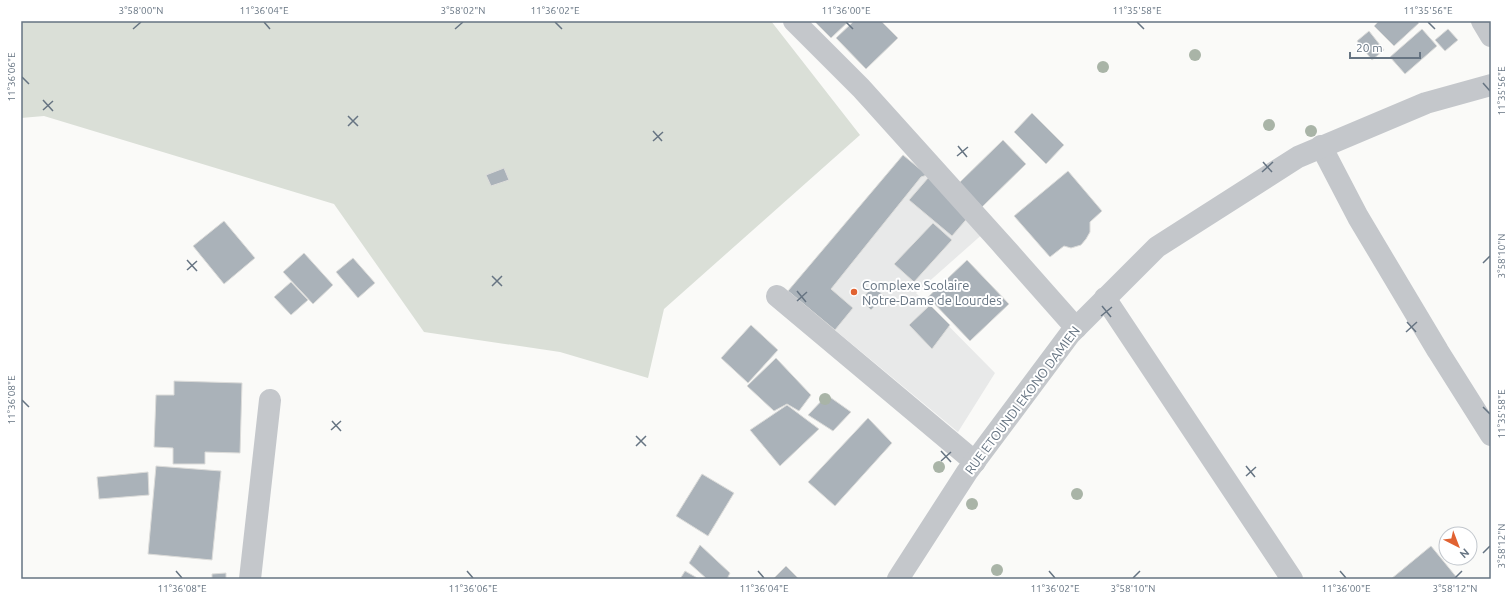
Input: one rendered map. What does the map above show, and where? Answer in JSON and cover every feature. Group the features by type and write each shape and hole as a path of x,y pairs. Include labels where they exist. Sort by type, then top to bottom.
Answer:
{"street":[{"path":"794,21 861,88 1076,328"},
{"path":"1482,21 1491,36"},
{"name":"RUE ETOUNDI EKONO DAMIEN","path":"898,579 975,462 1070,334 1157,247 1298,156 1426,103 1491,85"},
{"path":"1322,146 1358,217 1438,351 1491,435"},
{"path":"777,296 975,462"},
{"path":"1105,298 1292,579"},
{"path":"250,579 270,400"}],"shaded area":[{"path":"21,21 771,21 860,135 664,309 648,378 560,352 424,332 334,204 44,116 21,118"},
{"name":"Complexe Scolaire Notre-Dame de Lourdes","path":"903,155 927,175 986,231 916,293 995,373 958,432 788,291"}],"building":[{"path":"814,21 849,21 831,38"},
{"path":"854,21 881,21 898,38 866,69 836,38"},
{"path":"1379,21 1417,21 1419,23 1394,46 1374,26"},
{"path":"1422,29 1437,46 1405,74 1390,57"},
{"path":"1448,29 1458,40 1445,51 1435,40"},
{"path":"1369,31 1384,50 1372,60 1357,41"},
{"path":"1032,113 1064,145 1046,164 1014,132"},
{"path":"1003,140 1026,164 982,207 959,183"},
{"path":"903,155 927,175 921,177 831,289 853,308 835,330 788,291"},
{"path":"504,168 509,180 491,186 486,175"},
{"path":"1068,171 1102,211 1090,222 1090,232 1081,245 1071,248 1064,246 1050,257 1014,216"},
{"path":"928,178 971,214 952,236 909,200"},
{"path":"224,221 255,258 224,284 193,246"},
{"path":"933,223 952,240 914,282 894,264"},
{"path":"304,253 333,285 313,304 283,272"},
{"path":"353,258 375,283 358,298 336,272"},
{"path":"967,260 1009,304 970,341 928,297"},
{"path":"291,282 308,300 291,315 274,297"},
{"path":"873,286 884,296 871,310 861,300"},
{"path":"930,305 950,325 932,349 909,325"},
{"path":"751,325 778,350 748,383 721,358"},
{"path":"776,358 811,395 799,411 787,404 774,411 747,386"},
{"path":"174,381 242,383 240,453 205,452 205,464 173,464 173,448 154,447 156,395 174,395"},
{"path":"827,395 851,412 833,431 808,415"},
{"path":"787,405 819,429 780,466 750,430"},
{"path":"868,418 892,443 835,506 808,482"},
{"path":"156,466 221,471 212,560 148,554"},
{"path":"148,472 149,495 99,499 97,477"},
{"path":"702,474 734,493 708,536 676,516"},
{"path":"700,545 730,573 727,579 707,579 689,563"},
{"path":"1431,546 1438,555 1438,566 1447,566 1458,579 1391,579"},
{"path":"786,566 799,579 773,579"},
{"path":"685,571 699,579 680,579"},
{"path":"226,573 226,579 212,579 212,574"}],"place":[{"name":"Complexe Scolaire Notre-Dame de Lourdes","path":"854,292"}]}
